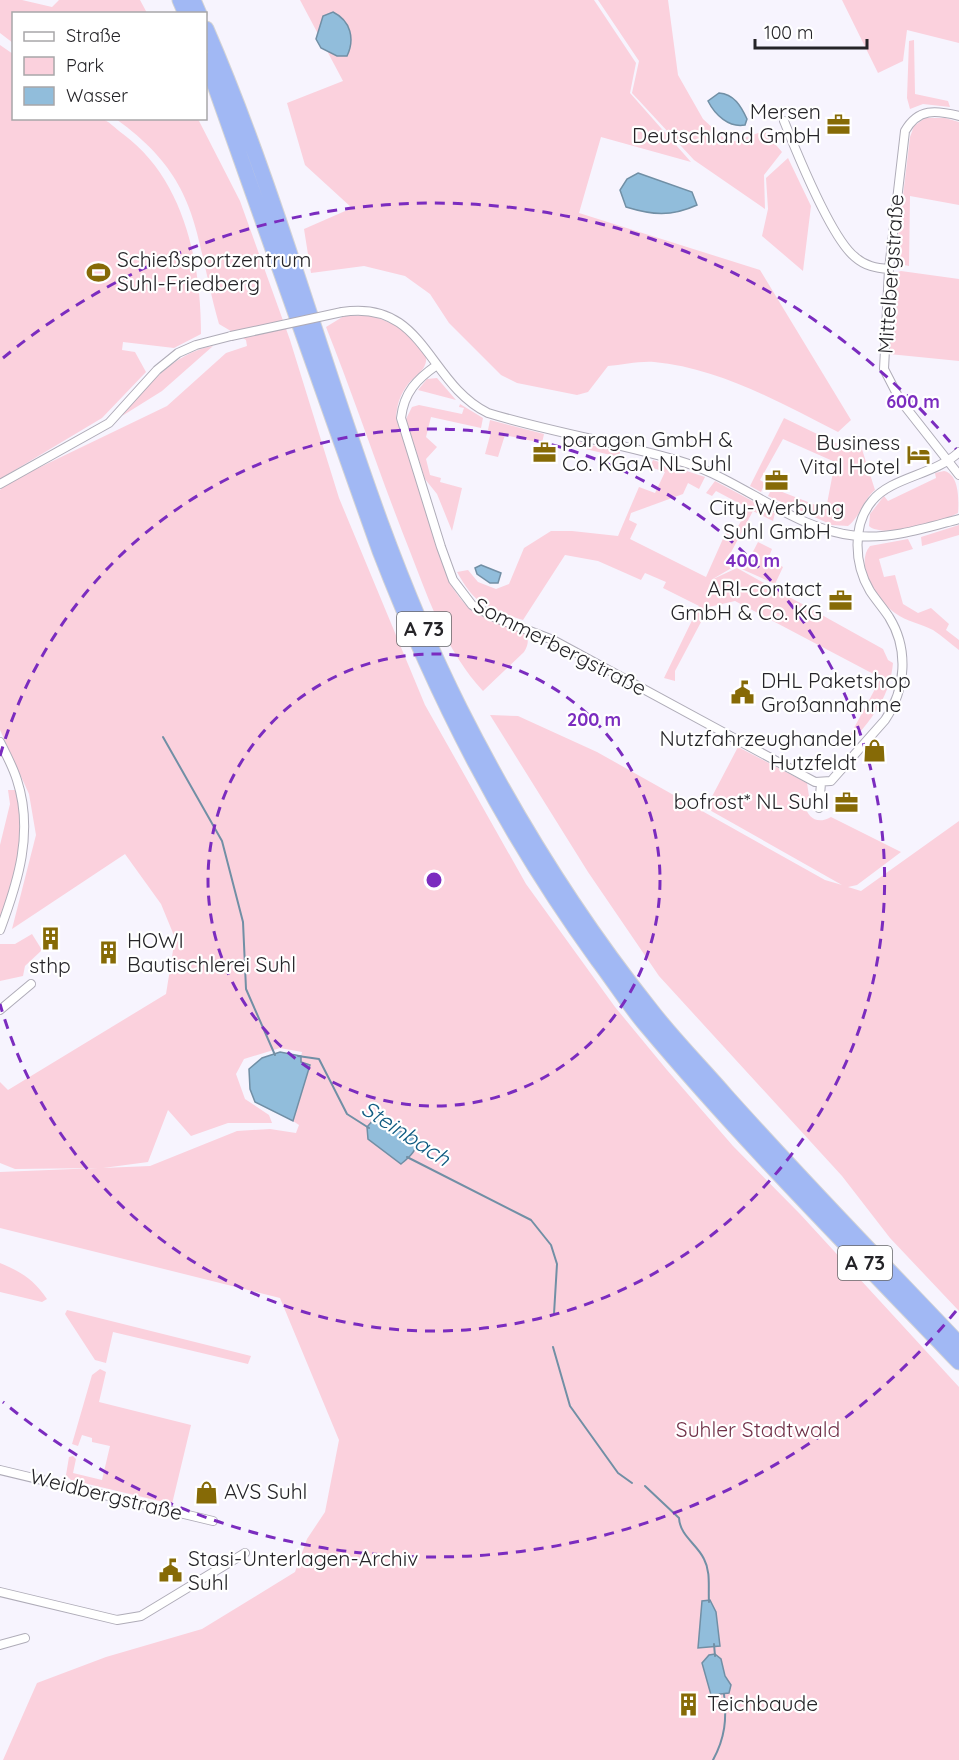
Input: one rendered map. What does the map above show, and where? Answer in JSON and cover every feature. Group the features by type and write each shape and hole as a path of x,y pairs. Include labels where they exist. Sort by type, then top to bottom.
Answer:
{"highway":[{"name":"A 73","path":"207,32 247,134 380,516 422,624 459,706 502,789 564,891 651,1010 775,1160 959,1362"},
{"name":"A 73","path":"207,63 384,562 419,647 491,796 556,903 645,1024 775,1160 959,1344"}],"street":[{"name":"Mittelbergstraße","path":"959,116 927,111 917,116 905,131 889,269 884,369 900,400 950,460 959,475"},
{"path":"784,122 822,205 849,252 864,263 889,269"},
{"path":"0,484 109,423 157,370 178,353 196,345 231,336 342,312 376,311 398,320 417,336 459,394 488,413 690,465 810,524 857,536 892,536 959,519"},
{"name":"Sommerbergstraße","path":"437,365 411,386 400,417 441,547 462,595 483,612 540,633 745,747 808,780 820,783"},
{"path":"819,808 820,783 831,781 885,720 892,709 902,680 903,665 898,636 864,576 857,536 867,507 884,490 927,473 959,452"},
{"path":"0,742 17,780 25,813 24,852 0,930"},
{"path":"0,1010 32,984"},
{"name":"Weidbergstraße","path":"0,1470 213,1521"},
{"path":"0,1592 117,1620 130,1620 141,1616 245,1553"},
{"path":"0,1645 25,1638"}],"green space":[{"path":"0,0 22,0 52,7 59,0 140,0 146,12 12,12 12,42 0,33"},
{"path":"300,0 594,0 636,63 630,93 691,162 601,137 579,213 760,270 851,420 838,432 726,379 702,371 654,362 608,366 588,392 577,395 517,383 501,375 449,323 430,294 405,276 364,266 311,273 304,229 352,208 305,165 287,103 343,81"},
{"path":"598,0 668,0 678,75 703,119 729,143 764,131 782,152 764,175 765,209 694,160 632,93 639,61"},
{"path":"842,0 959,0 959,43 907,30 903,61 878,73"},
{"path":"914,40 915,94 948,101 950,107 923,104 910,109 907,98 909,41"},
{"name":"Schießsportzentrum Suhl-Friedberg","path":"0,45 12,53 12,120 104,120 144,153 161,174 185,224 192,251 197,279 201,334 174,348 123,342 122,350 135,352 146,372 102,418 0,479"},
{"path":"925,118 945,118 959,122 959,205 910,196 909,266 895,263 910,137 914,126"},
{"name":"Suhler Stadtwald","path":"117,120 199,120 240,201 290,340 339,498 425,705 526,884 615,1007 667,1070 733,1146 800,1214 959,1387 959,1760 3,1760 37,1683 106,1657 202,1629 295,1572 307,1539 325,1512 339,1440 280,1298 0,1228 0,1172 98,1168 15,1169 0,1163 0,1082 8,1090 166,994 175,938 161,904 125,854 12,929 36,835 29,794 0,730 0,490 5,484 167,406 226,353 247,346 246,340 219,324 190,210 180,187 165,164 144,142","holes":["280,1048 302,1052 300,1062 309,1065 293,1121 299,1125 296,1133 270,1129 237,1131 150,1166 103,1168 148,1162 168,1110 191,1136 228,1123 272,1123 269,1115 245,1099 236,1074 244,1059"]},
{"path":"788,158 811,206 803,271 762,236 768,209 766,178"},
{"path":"901,271 959,279 959,361 889,354 895,273"},
{"path":"371,315 400,327 426,356 423,369 402,394 396,418 451,585 468,607 476,613 521,630 526,636 528,643 524,652 483,691 459,660 433,609 326,327 344,316"},
{"path":"213,346 162,391 122,416 151,383 173,363"},
{"path":"437,378 456,400 418,390 427,379"},
{"path":"460,404 483,418 481,428 431,417 426,437 437,447 426,459 430,475 441,478 440,482 462,488 452,531 437,494 425,479 406,419 412,407 419,405 462,414 464,408 459,407"},
{"path":"784,418 842,446 860,443 875,490 848,526 832,525 768,496 772,488 826,509 835,462 783,439 760,480 765,483 761,492 750,486"},
{"path":"490,420 544,434 542,443 505,435 498,457 485,454 491,432 488,430"},
{"path":"574,441 620,452 619,457 573,446"},
{"path":"653,460 705,477 699,489 688,483 683,494 631,513 629,520 637,524 630,539 706,577 726,532 733,536 748,508 716,491 712,496 706,493 715,481 775,513 773,521 753,511 728,558 745,567 758,542 772,549 768,559 783,567 775,584 735,566 711,580 737,568 883,649 888,660 893,663 885,695 880,705 852,741 848,739 881,678 735,601 709,607 675,671 675,681 664,678 699,606 663,588 666,582 645,573 641,580 598,561 565,555 523,620 491,609 477,599 457,572 468,570 478,582 496,589 509,584 524,548 551,531 618,536 639,487 655,493 665,472 650,467"},
{"path":"944,471 953,477 955,482 958,494 958,513 913,528 887,531 876,530 869,526 870,514 884,496 888,501 936,478 935,473"},
{"path":"959,525 959,535 922,546 921,537"},
{"path":"908,539 913,549 879,559 884,577 895,575 903,604 918,613 931,608 949,624 946,630 959,640 959,650 933,630 895,613 881,600 870,582 865,563 870,546"},
{"path":"490,715 518,716 597,752 825,880 842,885 706,808 738,747 807,783 809,796 804,804 814,819 821,820 831,817 901,852 857,885 848,887 861,891 959,821 959,1311 890,1238 842,1176 659,976 588,872"},
{"path":"8,790 15,790 20,807 21,840 15,874 0,923 0,845 10,804"},
{"path":"32,934 42,950 25,966 23,976 0,981 0,944 15,944"},
{"path":"0,1263 27,1277 47,1299 42,1302 0,1292"},
{"path":"67,1310 251,1356 248,1364 113,1332 106,1363 95,1360 65,1314"},
{"path":"100,1369 106,1372 99,1402 191,1425 172,1504 71,1480 66,1475 69,1457 73,1456 76,1459 73,1473 102,1480 110,1446 92,1442 92,1438 82,1435 78,1446 72,1444 92,1375"}],"water":[{"path":"333,12 344,20 350,31 351,43 347,56 337,56 321,48 316,39 323,16"},
{"path":"719,93 729,96 736,102 747,119 745,125 728,122 714,111 708,101"},
{"path":"638,173 692,192 697,205 670,213 644,212 626,207 620,190 627,179"},
{"path":"481,565 501,573 498,583 490,583 477,574 475,568"},
{"path":"280,1052 301,1056 301,1062 310,1065 293,1121 255,1102 250,1089 249,1069 262,1058"},
{"path":"375,1118 417,1140 410,1156 401,1164 368,1139 367,1127"},
{"path":"710,1600 716,1612 720,1646 698,1648 702,1601"},
{"path":"715,1654 721,1659 725,1676 731,1685 729,1693 711,1695 702,1663 709,1655"}],"waterway":[{"name":"Steinbach","path":"163,737 222,841 243,922 246,989 275,1055"},
{"name":"Steinbach","path":"298,1056 319,1059 347,1114 369,1128"},
{"name":"Steinbach","path":"407,1157 531,1220 551,1245 557,1264 554,1314"},
{"name":"Steinbach","path":"553,1347 570,1406 618,1473 632,1483"},
{"name":"Steinbach","path":"645,1486 679,1518 682,1530 704,1559 708,1575 709,1602"},
{"path":"714,1644 715,1656"},
{"name":"Steinbach","path":"713,1760 724,1728 724,1694"}],"place":[{"name":"Mersen Deutschland GmbH","path":"839,124"},
{"name":"Schießsportzentrum Suhl-Friedberg","path":"99,272"},
{"name":"paragon GmbH & Co. KGaA NL Suhl","path":"544,452"},
{"name":"Business Vital Hotel","path":"918,455"},
{"name":"City-Werbung Suhl GmbH","path":"777,480"},
{"name":"ARI-contact GmbH & Co. KG","path":"840,601"},
{"name":"DHL Paketshop Großannahme","path":"743,693"},
{"name":"Nutzfahrzeughandel Hutzfeldt","path":"875,751"},
{"name":"bofrost* NL Suhl","path":"847,802"},
{"name":"sthp","path":"50,938"},
{"name":"HOWI Bautischlerei Suhl","path":"109,953"},
{"name":"AVS Suhl","path":"206,1492"},
{"name":"Stasi-Unterlagen-Archiv Suhl","path":"170,1571"},
{"name":"Teichbaude","path":"689,1704"}]}
